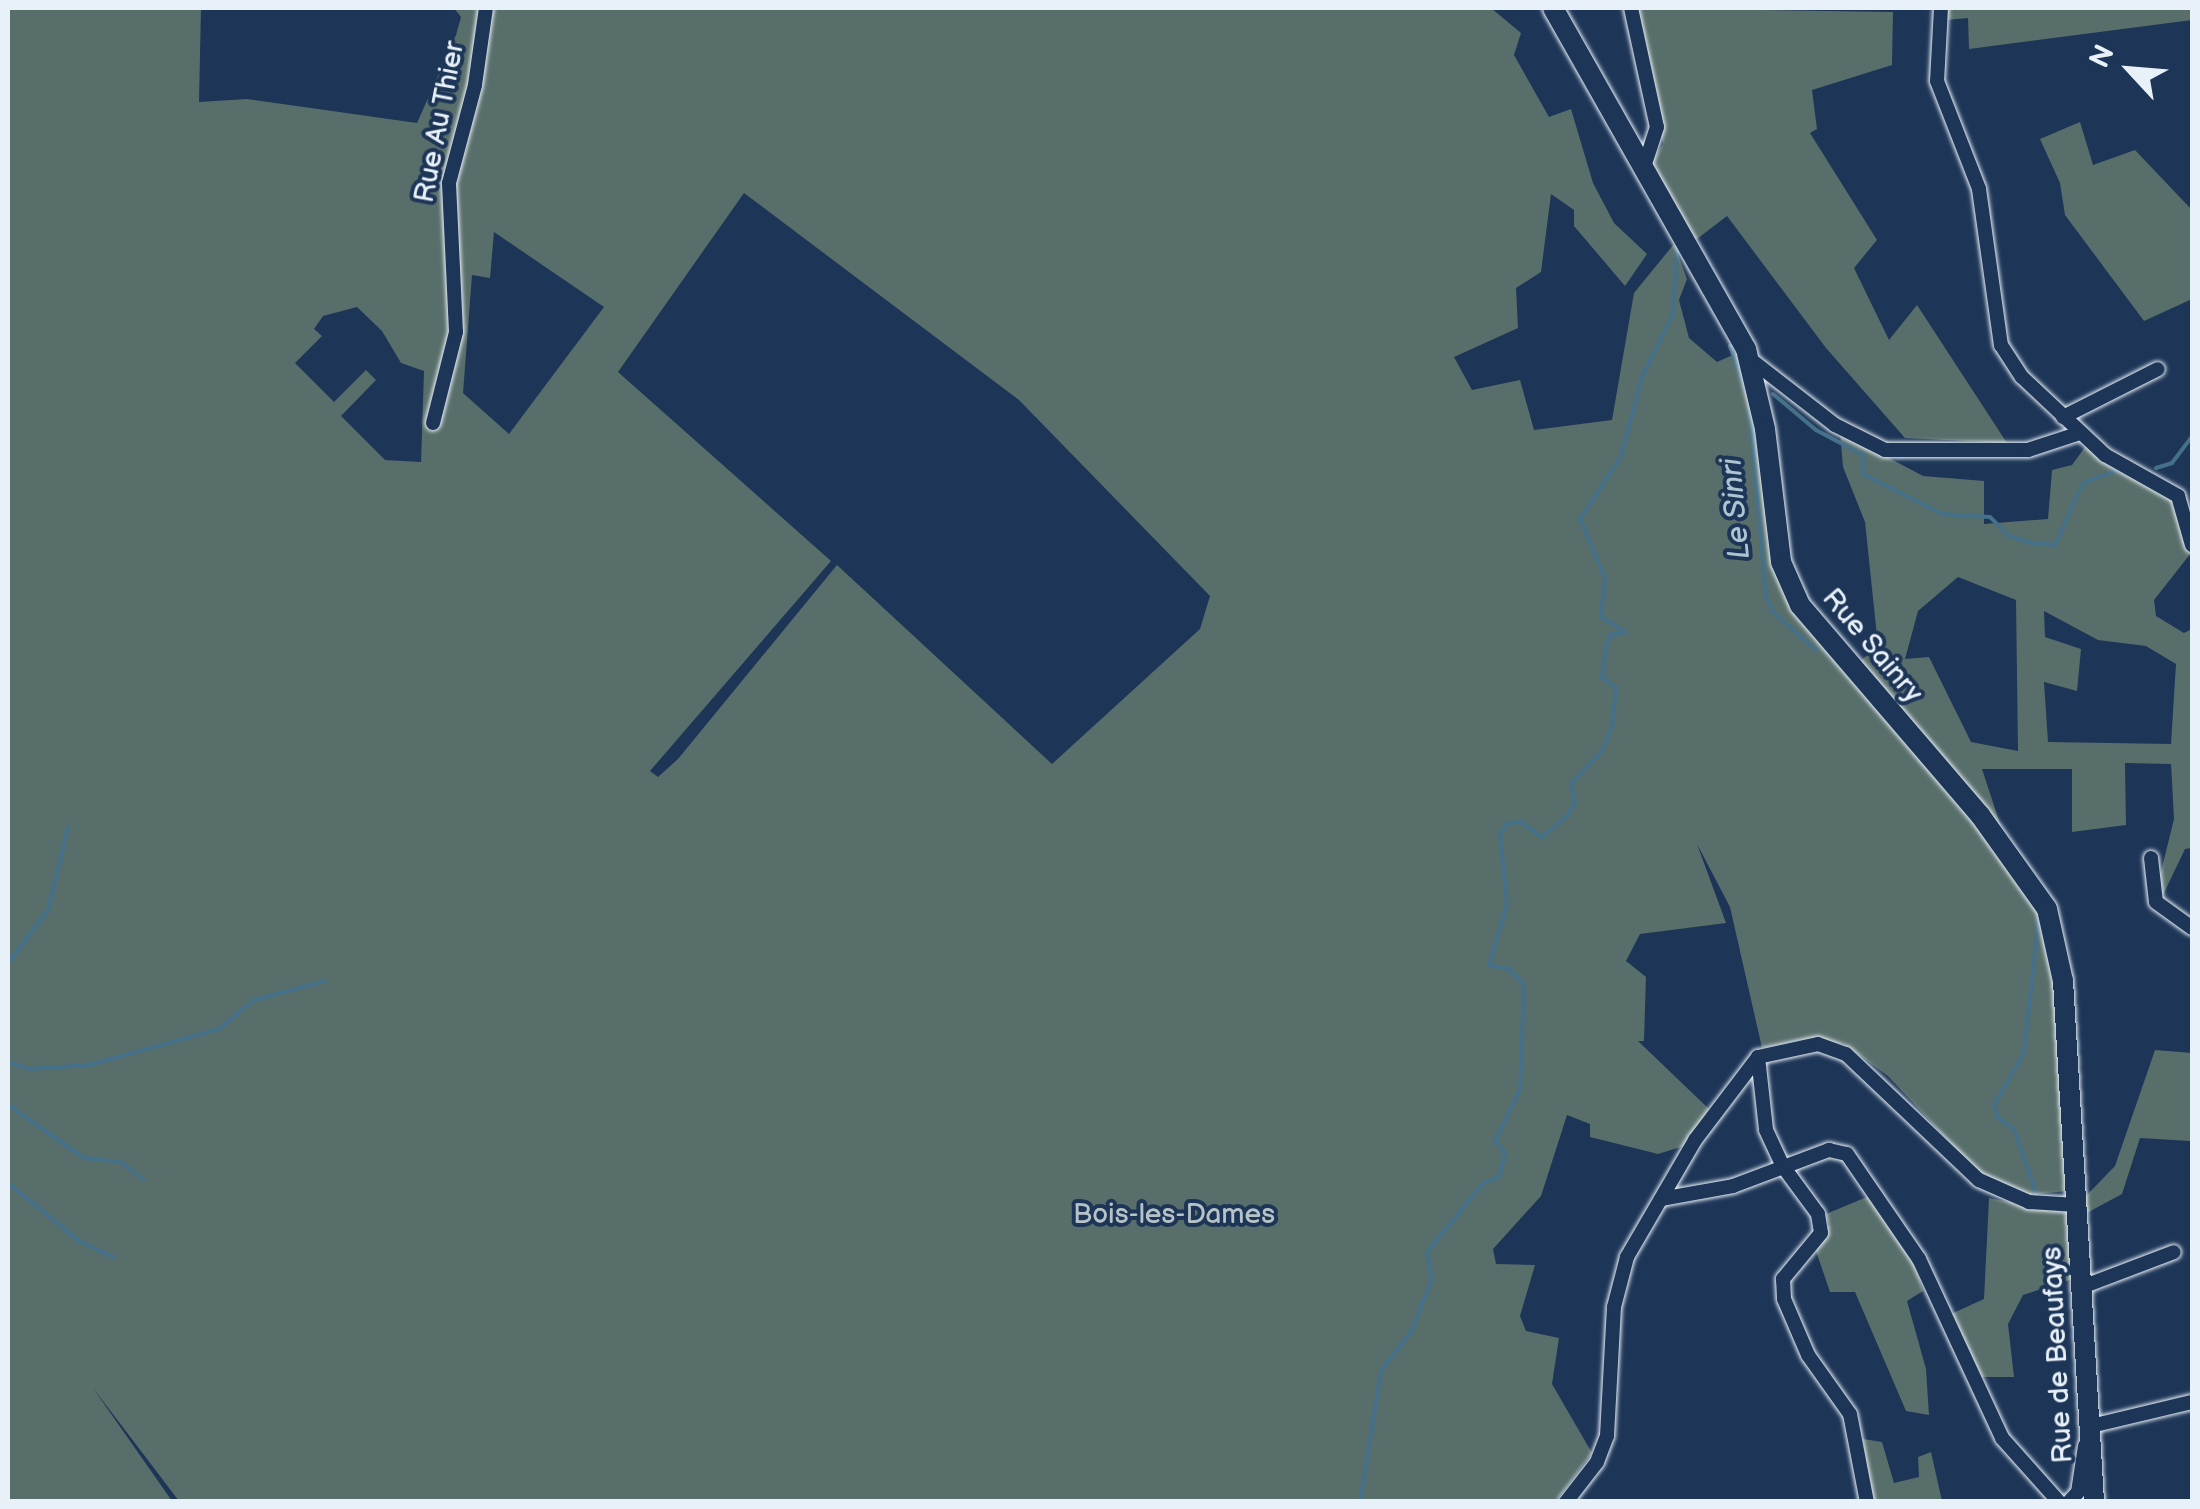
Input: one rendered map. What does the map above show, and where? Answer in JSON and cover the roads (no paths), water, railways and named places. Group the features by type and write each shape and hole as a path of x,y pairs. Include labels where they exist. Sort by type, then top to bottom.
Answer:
{"street":[{"name":"Rue Au Thier","path":"433,423 456,332 449,183 475,85 486,8"},
{"name":"Rue Sainry","path":"1554,8 1645,164 1750,359 1781,562 1800,605 1980,815 2046,910 2064,981 2077,1205"},
{"path":"1631,8 1657,127 1645,164"},
{"path":"1940,8 1937,81 1979,189 1995,330 2022,378 2080,433 2105,455 2178,496 2192,545"},
{"path":"1750,359 1835,425 1884,450 2028,450 2080,433"},
{"path":"2063,417 2158,369"},
{"path":"2151,858 2156,902 2192,928"},
{"path":"1566,1502 1604,1449 1617,1289 1661,1199 1758,1056 1818,1044 1846,1054 1979,1180 2029,1202 2077,1205"},
{"path":"1758,1056 1766,1130 1782,1165 1818,1214 1821,1233 1783,1279 1784,1299 1808,1354 1850,1414 1867,1502"},
{"path":"1661,1199 1719,1190 1829,1150 1847,1154 1866,1175 1918,1259 2002,1438 2059,1502"},
{"name":"Rue de Beaufays","path":"2077,1205 2094,1502"},
{"path":"2082,1287 2174,1252"},
{"path":"2070,1502 2078,1492 2090,1431 2192,1402"}],"waterway":[{"path":"1360,1502 1381,1371 1412,1330 1432,1279 1427,1252 1483,1183 1499,1177 1505,1153 1495,1141 1520,1090 1524,985 1509,969 1489,965 1507,905 1500,835 1507,823 1521,822 1542,837 1567,816 1575,803 1571,784 1602,751 1612,726 1616,688 1602,677 1605,651 1610,635 1625,632 1601,617 1605,578 1580,519 1621,456 1642,377 1673,314 1677,247"},
{"name":"Le Sinri","path":"1730,346 1745,389"},
{"path":"1773,394 1816,430 1863,455 1863,474 1942,514 1990,517 2009,536 2032,543 2055,545 2083,483 2119,469"},
{"name":"Le Sinri","path":"1749,402 1766,595 1773,612 1816,650"},
{"path":"2156,468 2172,463 2192,436"},
{"path":"8,963 48,910 68,827"},
{"path":"2038,1199 2014,1129 1998,1118 1994,1105 2024,1053 2039,915"},
{"path":"8,1062 30,1069 89,1065 219,1029 254,1000 325,981"},
{"path":"8,1105 84,1158 121,1162 143,1179"},
{"path":"8,1183 79,1241 113,1257"}],"park label":[{"name":"Bois-les-Dames","path":"1174,1215"}]}
